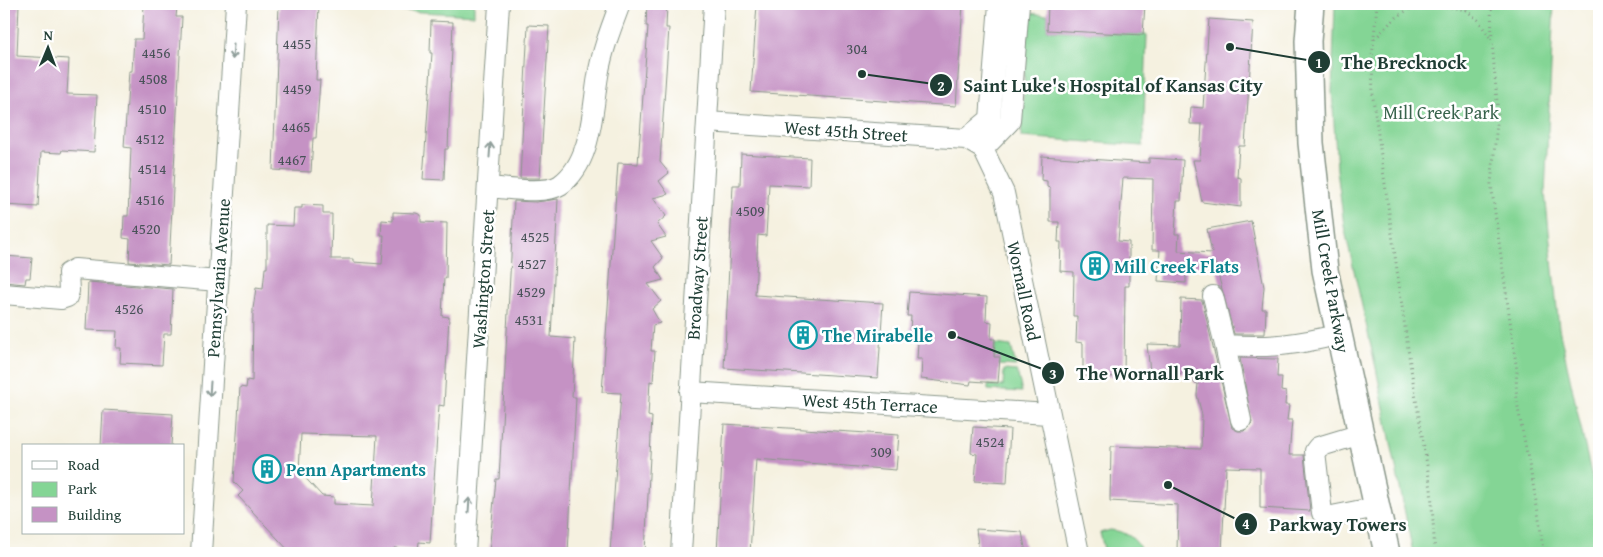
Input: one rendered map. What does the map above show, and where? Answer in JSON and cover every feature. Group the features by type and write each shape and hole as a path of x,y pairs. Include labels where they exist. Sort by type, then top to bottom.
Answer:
{"main road":[{"name":"Mill Creek Parkway","path":"1311,4 1308,41 1311,151 1326,270 1387,553"}],"street":[{"name":"Pennsylvania Avenue","path":"202,553 236,4"},
{"name":"Washington Street","path":"466,553 500,4"},
{"path":"488,187 543,190 559,186 575,168 591,130 598,76 607,37 620,4"},
{"name":"Broadway Street","path":"681,553 714,4"},
{"path":"975,144 1010,121 1006,40 999,4"},
{"path":"1006,40 1019,4"},
{"name":"West 45th Street","path":"707,122 975,144"},
{"name":"Wornall Road","path":"975,144 1004,193 1049,414 1080,553"},
{"path":"4,294 61,299 67,296 69,291 68,273 75,269 218,281"},
{"path":"1213,296 1240,420"},
{"path":"1225,345 1263,348 1300,344 1340,334"},
{"name":"West 45th Terrace","path":"690,392 1049,414"},
{"path":"1361,434 1318,446 1315,451 1322,512 1327,517 1377,507"}],"path":[{"path":"1378,4 1374,40 1373,98 1410,363 1431,489 1435,553"},
{"path":"1374,40 1397,15 1418,5 1431,4 1466,10 1478,20 1492,41"},
{"path":"1466,10 1479,4"},
{"path":"1492,4 1492,41 1498,113 1490,172 1491,184 1517,371 1515,394 1540,518 1544,553"}],"green space":[{"path":"369,4 474,4 474,15 369,9"},
{"name":"Mill Creek Park","path":"1335,4 1554,4 1545,193 1559,328 1599,510 1599,553 1413,553 1376,368 1344,226 1337,170 1332,92"},
{"path":"1028,13 1048,15 1047,30 1147,35 1143,146 1021,137"},
{"path":"995,344 1011,346 1016,366 999,365 994,357"},
{"path":"1004,370 1017,371 1022,392 988,390 988,385 1003,386"},
{"path":"1110,530 1130,536 1137,543 1142,553 1105,553 1100,533"}],"building":[{"path":"4,4 19,4 17,56 69,59 67,94 97,95 94,152 62,150 61,153 41,152 38,207 4,205"},
{"path":"279,4 319,4 316,80 320,80 316,138 313,138 311,172 273,170"},
{"path":"647,4 667,4 666,28 669,28 660,162 669,173 659,181 668,194 653,198 666,216 657,224 666,237 651,241 663,258 655,267 663,280 648,284 661,301 652,309 660,323 653,325 651,351 655,351 653,382 650,381 648,416 652,417 645,553 610,553 621,393 602,392 618,163 638,164 648,26 646,26"},
{"path":"757,4 963,4 956,106 751,92"},
{"path":"1048,4 1145,4 1143,35 1047,30"},
{"path":"144,5 177,7 176,17 182,17 169,265 129,262 130,239 123,238 124,216 128,216 131,148 124,147 129,71 132,71 134,39 142,39"},
{"path":"1209,19 1253,22 1245,146 1239,146 1237,177 1241,178 1241,207 1202,202 1193,160 1200,160 1202,124 1190,124 1191,107 1203,108"},
{"path":"431,21 453,22 448,149 445,149 444,180 423,179 432,53 430,53"},
{"path":"528,25 549,26 540,178 520,178"},
{"name":"The Mirabelle","path":"741,154 810,158 809,186 769,184 766,236 758,235 755,295 883,303 878,378 724,368 733,185 740,185"},
{"path":"1042,156 1149,163 1149,158 1183,160 1181,201 1177,201 1175,234 1179,234 1178,251 1212,253 1207,229 1251,221 1264,287 1262,309 1266,309 1265,334 1234,334 1215,263 1186,268 1186,283 1158,281 1160,250 1152,250 1153,179 1123,178 1118,241 1129,242 1129,286 1125,286 1124,377 1083,376 1083,343 1076,342 1077,316 1073,316 1074,272 1060,271 1061,242 1058,242 1059,222 1050,222 1050,188 1047,187 1047,181 1041,180"},
{"path":"558,199 551,337 575,339 572,397 576,397 568,553 489,553 496,479 499,479 514,201 536,202"},
{"path":"302,205 323,206 323,214 332,214 331,259 353,259 353,262 382,264 384,235 381,235 382,220 393,221 393,212 416,213 421,215 421,222 447,223 446,279 444,278 442,316 449,317 444,406 439,405 430,543 419,542 418,550 394,548 394,553 291,553 238,496 243,491 234,482 240,387 246,388 247,380 252,381 253,309 256,288 263,289 265,268 267,268 267,225 293,226 294,208 302,208","holes":["301,434 377,436 373,506 334,504 334,497 322,496 299,471"]},
{"path":"4,256 32,258 30,278 26,278 25,284 4,282"},
{"path":"88,282 173,289 171,334 164,334 162,365 120,363 121,348 116,348 117,331 86,330"},
{"path":"909,292 987,297 986,321 992,322 991,339 995,339 994,357 1000,357 998,383 971,381 970,385 921,379 922,359 917,359 918,341 913,341 914,331 910,330 911,316 907,316"},
{"path":"1181,299 1202,300 1232,428 1244,431 1252,423 1240,358 1278,359 1277,377 1282,377 1281,391 1286,392 1285,405 1289,405 1287,420 1292,420 1289,455 1304,455 1310,511 1260,508 1260,468 1226,467 1222,553 1177,553 1178,505 1110,501 1111,446 1201,449 1202,415 1197,395 1198,383 1194,383 1194,374 1150,372 1147,344 1180,345"},
{"path":"103,410 173,414 171,444 101,444"},
{"path":"724,424 899,435 896,470 756,459 750,553 717,553"},
{"path":"973,427 1010,429 1007,483 975,481 977,454 971,453"},
{"path":"976,529 1022,532 1026,553 979,553"}],"place":[{"name":"The Brecknock","path":"1230,47"},
{"name":"Saint Luke's Hospital of Kansas City","path":"862,74"},
{"name":"Mill Creek Flats","path":"1095,266"},
{"name":"The Mirabelle","path":"803,335"},
{"name":"The Wornall Park","path":"952,335"},
{"name":"Penn Apartments","path":"267,469"},
{"name":"Parkway Towers","path":"1168,485"}]}
